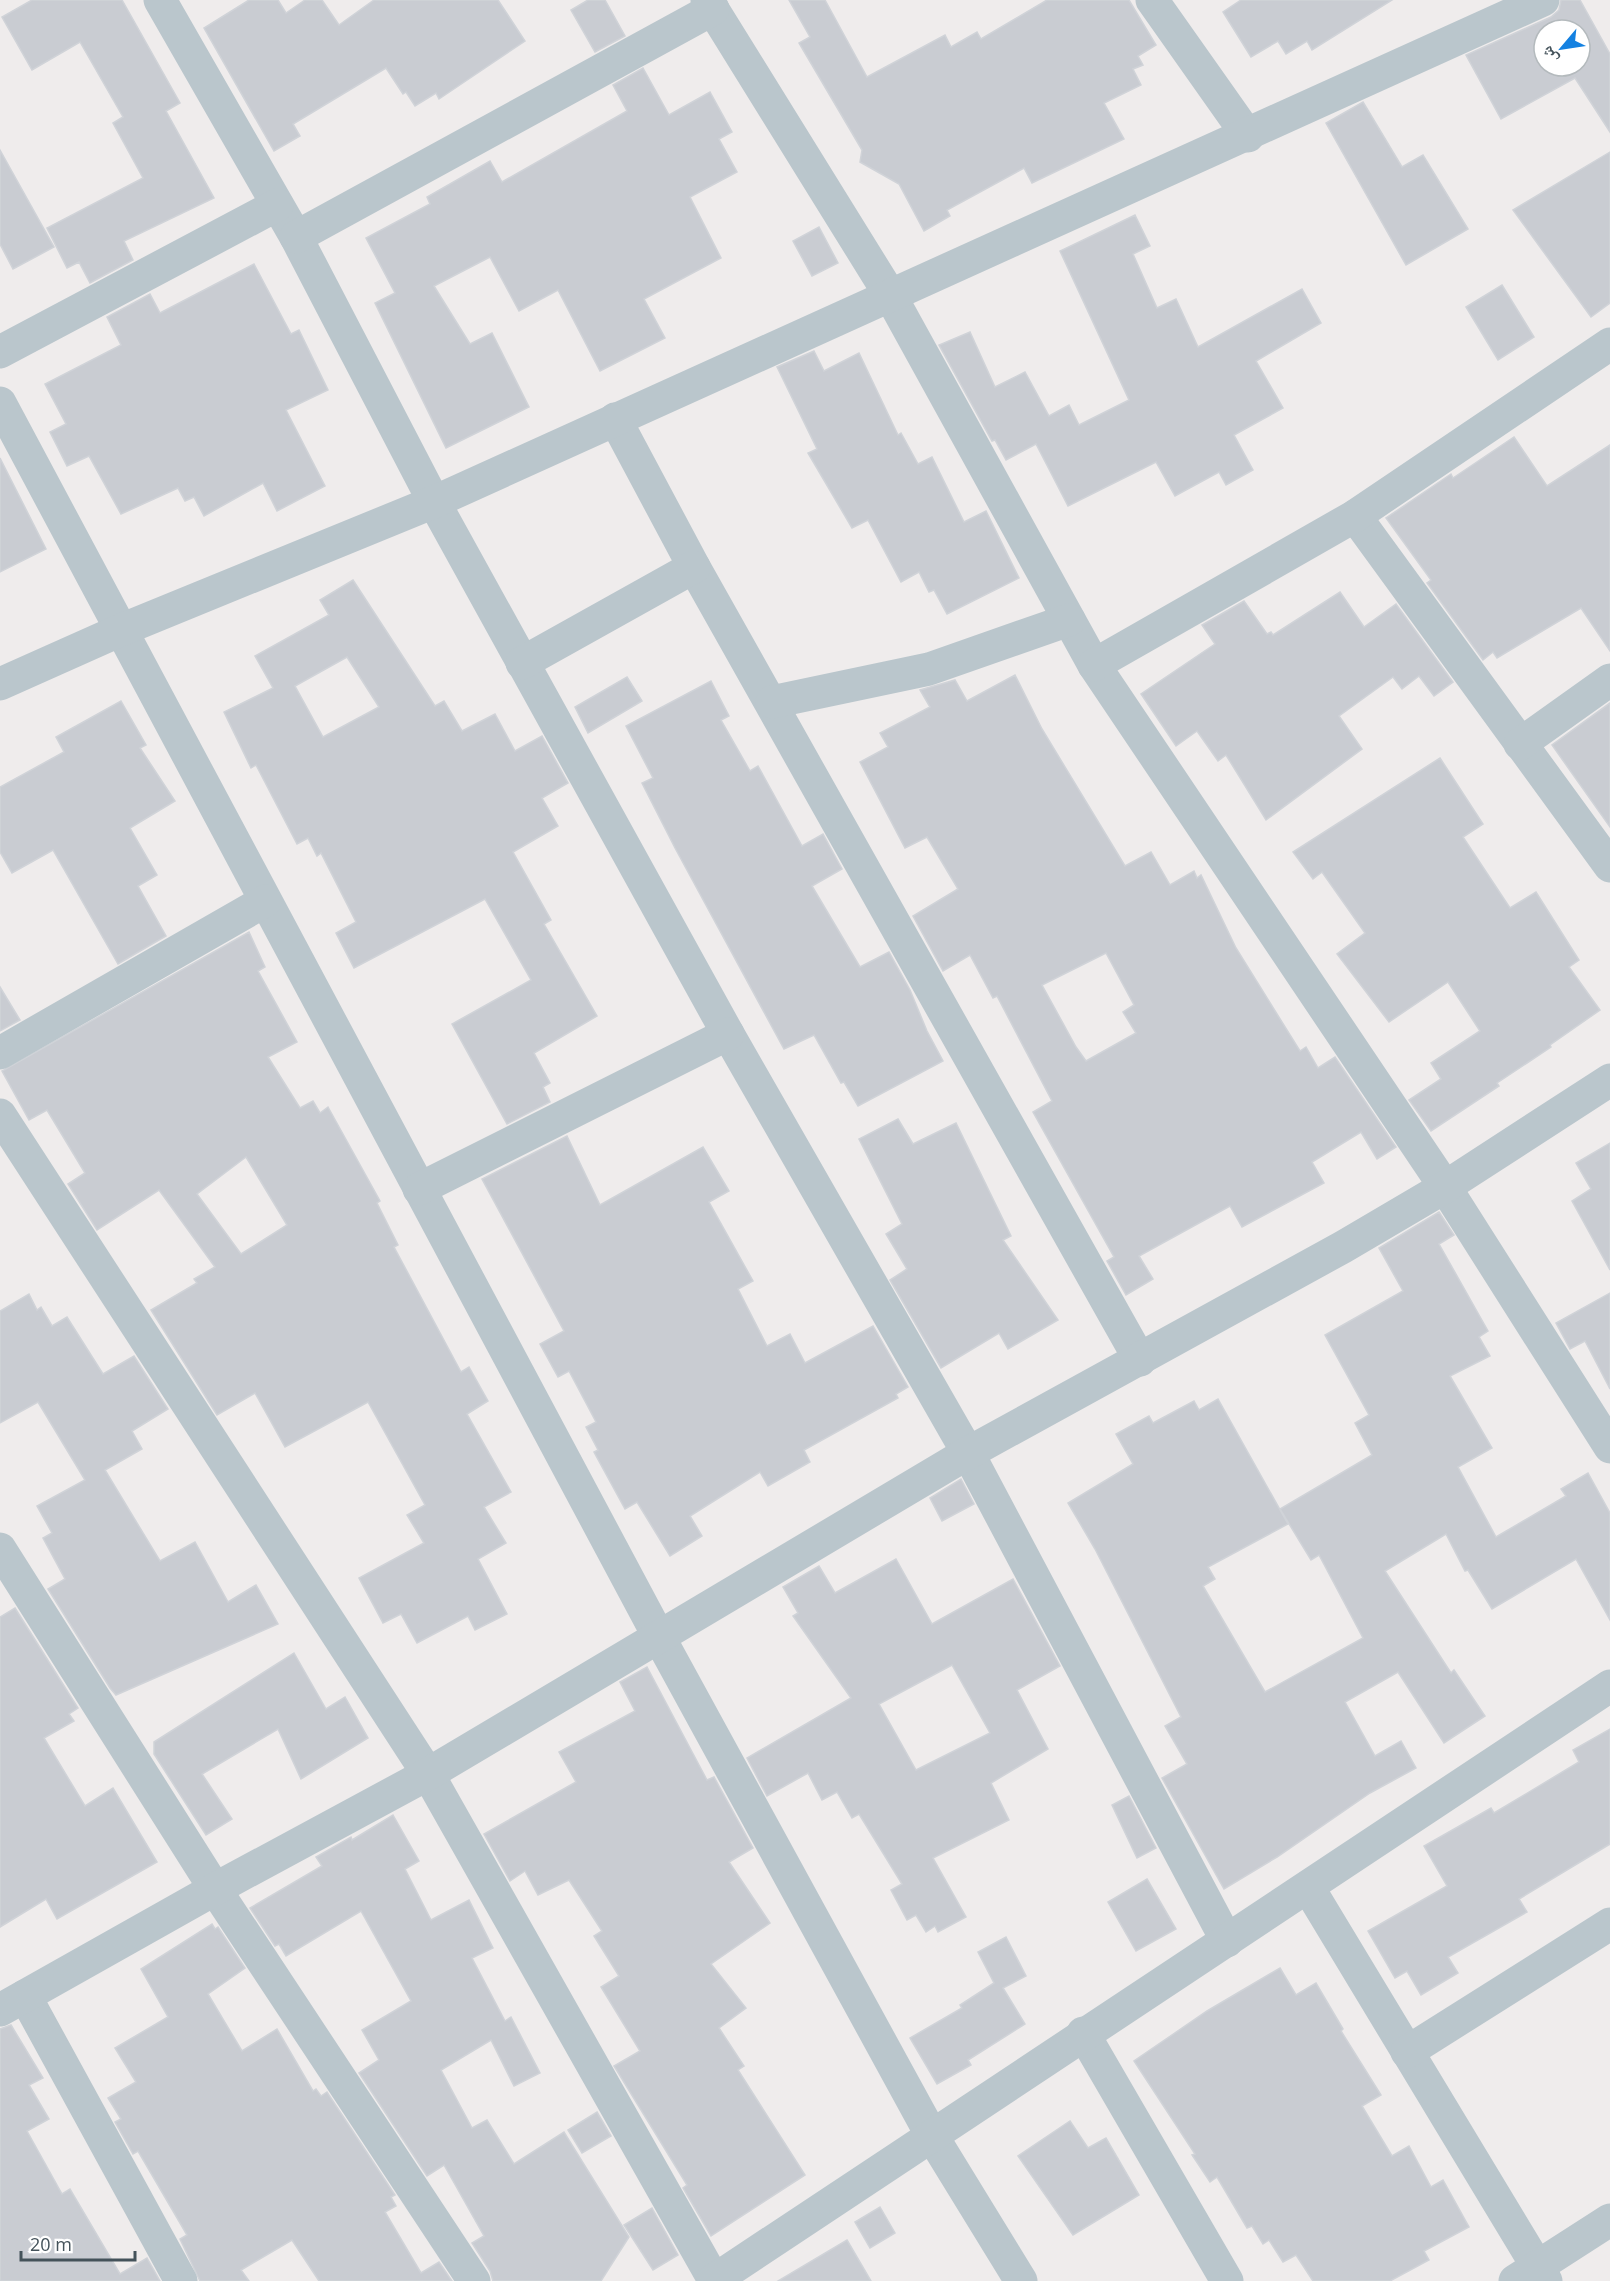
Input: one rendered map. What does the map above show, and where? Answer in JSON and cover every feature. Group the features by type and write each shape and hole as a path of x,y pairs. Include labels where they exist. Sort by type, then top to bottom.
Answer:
{"street":[{"path":"1152,0 1248,136"},
{"path":"0,684 122,630 434,502 1248,136 1543,0"},
{"path":"170,4 296,237 434,502 728,1034 968,1453 1227,1941"},
{"path":"296,237 710,4 890,295 1094,665 1445,1187 1610,1447"},
{"path":"0,352 277,205"},
{"path":"1094,665 1355,516 1610,344"},
{"path":"0,404 659,1637 932,2136 1021,2281"},
{"path":"615,419 694,567 772,702 1140,1360"},
{"path":"1355,516 1610,866"},
{"path":"522,663 694,567"},
{"path":"772,702 929,669 1069,620"},
{"path":"1520,744 1610,680"},
{"path":"0,1053 265,901"},
{"path":"419,1189 728,1034"},
{"path":"181,2281 12,2003 215,1889 428,1774 968,1453 1140,1360 1445,1187 1610,1080"},
{"path":"0,1115 428,1774 714,2281 1083,2033 1227,1941 1610,1686"},
{"path":"0,1549 215,1889 474,2281"},
{"path":"1308,1887 1407,2052 1533,2276 1610,2220"},
{"path":"1407,2052 1610,1924"},
{"path":"1083,2033 1227,2281"}],"building":[{"path":"32,0 122,0 180,103 166,111 214,198 124,241 133,260 90,283 79,262 67,268 47,228 143,178 113,123 123,117 80,42 32,70 2,17"},
{"path":"249,0 278,0 286,13 305,0 322,0 339,25 374,0 498,0 525,41 439,99 436,93 415,106 406,92 403,94 386,68 293,124 300,136 274,151 204,28"},
{"path":"588,0 605,0 625,36 595,52 571,10"},
{"path":"789,0 825,0 867,77 945,35 951,47 977,32 981,39 1047,0 1129,0 1156,45 1138,56 1143,65 1133,69 1141,85 1104,103 1124,139 1032,183 1024,168 947,210 950,216 924,231 899,184 860,162 862,150 799,43 810,37"},
{"path":"1241,0 1392,0 1312,50 1307,41 1286,54 1278,41 1251,57 1223,12"},
{"path":"1561,0 1580,0 1590,18 1549,18 1559,10"},
{"path":"1592,22 1610,54 1610,132 1575,78 1592,78"},
{"path":"1532,25 1532,78 1575,78 1501,119 1466,55"},
{"path":"643,68 669,115 710,92 732,132 719,139 737,172 690,197 721,258 644,299 665,338 600,371 558,290 519,311 490,257 434,286 470,344 492,333 529,407 446,448 375,303 395,293 366,238 430,204 427,197 490,161 502,182 627,111 613,85"},
{"path":"1363,102 1402,167 1423,155 1468,229 1406,265 1326,123"},
{"path":"0,150 54,247 13,269 0,244"},
{"path":"1610,152 1610,303 1591,317 1513,210"},
{"path":"1135,215 1150,246 1133,254 1157,308 1176,299 1198,347 1302,289 1321,323 1256,361 1283,408 1234,435 1253,470 1226,485 1219,472 1175,496 1156,462 1068,506 1036,444 1006,460 995,440 992,441 939,345 970,332 995,387 1025,372 1049,416 1069,405 1079,425 1129,400 1060,251"},
{"path":"819,227 838,263 812,276 793,241"},
{"path":"254,264 291,334 299,330 328,390 286,410 325,486 277,511 263,483 204,516 194,497 185,501 178,488 121,514 89,456 67,466 50,432 66,424 45,384 121,345 107,317 150,294 160,313"},
{"path":"1502,285 1534,337 1498,360 1466,307"},
{"path":"814,351 824,371 859,353 898,435 901,433 918,464 932,457 964,522 986,511 1019,578 947,614 934,590 929,592 919,572 901,582 868,520 852,528 808,453 817,449 777,367"},
{"path":"1514,437 1547,486 1610,445 1610,651 1581,608 1497,658 1493,652 1483,660 1427,583 1431,580 1386,518 1451,474 1453,478"},
{"path":"0,458 46,549 0,572"},
{"path":"353,580 435,706 444,701 462,731 495,714 515,751 542,736 568,783 542,798 558,826 513,852 551,920 544,924 597,1016 534,1053 550,1083 543,1087 550,1102 507,1124 452,1024 531,980 485,899 354,968 336,933 356,922 321,853 317,856 308,838 297,844 256,765 251,768 224,712 273,688 255,656 329,615 320,600","holes":["347,657 379,707 323,737 295,686"]},
{"path":"1340,592 1364,627 1396,604 1453,682 1434,696 1419,676 1402,689 1393,677 1339,716 1362,749 1266,820 1226,755 1218,761 1197,731 1176,746 1141,694 1215,644 1202,625 1244,601 1267,634 1271,632 1273,635"},
{"path":"1015,675 1042,729 1125,866 1151,852 1170,885 1194,871 1197,878 1201,875 1236,948 1300,1051 1306,1047 1318,1068 1335,1057 1396,1147 1377,1159 1361,1132 1312,1162 1324,1183 1242,1227 1230,1206 1139,1256 1153,1279 1126,1295 1107,1261 1114,1257 1033,1112 1052,1101 997,996 993,998 970,955 943,971 913,916 958,889 927,837 905,848 860,762 888,747 880,733 930,707 920,690 955,680 967,701","holes":["1106,953 1134,1005 1123,1012 1136,1033 1086,1061 1042,985"]},
{"path":"627,677 642,701 588,733 575,707"},
{"path":"711,681 729,716 721,720 750,771 758,766 802,846 823,834 842,869 812,886 860,967 889,952 910,990 927,1031 943,1061 858,1106 844,1082 841,1083 814,1035 784,1049 642,783 653,778 626,726"},
{"path":"121,701 146,745 140,748 175,801 130,828 157,875 138,886 166,936 118,964 53,850 12,873 0,852 0,787 64,752 56,737"},
{"path":"1610,703 1610,827 1552,745"},
{"path":"1440,758 1483,824 1463,837 1510,908 1536,892 1579,960 1569,967 1600,1010 1550,1045 1551,1047 1497,1083 1499,1086 1431,1131 1409,1100 1441,1079 1431,1063 1480,1031 1448,982 1389,1022 1337,954 1365,933 1322,872 1313,879 1293,852"},
{"path":"249,932 265,967 258,971 297,1042 268,1057 300,1108 313,1101 320,1113 328,1107 380,1201 377,1203 398,1245 394,1247 461,1372 469,1367 488,1401 467,1414 511,1492 484,1507 506,1543 478,1559 507,1614 475,1630 468,1616 417,1643 401,1614 383,1623 359,1578 424,1543 407,1515 425,1505 368,1402 285,1447 255,1393 217,1415 151,1310 197,1283 194,1279 215,1267 159,1190 97,1230 68,1184 85,1173 47,1110 29,1120 2,1071","holes":["246,1157 287,1225 241,1254 197,1194"]},
{"path":"0,987 20,1020 0,1031"},
{"path":"898,1119 913,1144 956,1123 1011,1236 1003,1240 1058,1320 1008,1349 999,1333 941,1368 890,1280 907,1269 886,1234 902,1224 859,1139"},
{"path":"567,1136 600,1205 703,1147 729,1191 709,1202 753,1281 738,1289 767,1346 790,1334 805,1363 873,1326 908,1387 896,1394 898,1398 804,1450 810,1462 768,1486 760,1472 690,1516 702,1536 670,1556 637,1502 625,1509 594,1452 598,1450 586,1427 596,1422 569,1371 558,1377 540,1344 564,1331 482,1179"},
{"path":"1610,1143 1610,1270 1572,1201 1591,1189 1576,1163"},
{"path":"1439,1212 1454,1235 1439,1244 1488,1331 1479,1337 1490,1356 1450,1376 1492,1448 1458,1467 1496,1537 1566,1496 1561,1489 1588,1473 1610,1513 1610,1620 1576,1559 1492,1609 1468,1570 1465,1571 1446,1534 1385,1571 1451,1673 1454,1670 1485,1716 1444,1743 1398,1672 1345,1702 1375,1756 1401,1741 1416,1768 1370,1793 1277,1857 1224,1889 1162,1778 1187,1764 1165,1726 1181,1717 1095,1549 1068,1503 1133,1464 1116,1434 1149,1416 1153,1423 1194,1401 1199,1410 1218,1399 1288,1524 1208,1567 1215,1579 1203,1586 1265,1692 1363,1638 1319,1555 1311,1560 1280,1509 1372,1455 1355,1423 1369,1415 1325,1335 1403,1291 1379,1248"},
{"path":"1610,1293 1610,1389 1585,1341 1570,1349 1556,1323"},
{"path":"29,1294 37,1310 41,1307 52,1326 67,1317 103,1374 134,1356 168,1409 132,1431 142,1449 105,1470 160,1561 195,1542 228,1602 256,1585 278,1624 116,1695 110,1688 48,1589 65,1579 43,1538 52,1533 37,1506 85,1480 38,1402 0,1423 0,1311"},
{"path":"961,1479 974,1504 942,1521 930,1498"},
{"path":"896,1559 932,1624 1013,1579 1060,1666 1017,1690 1048,1749 991,1783 1009,1820 933,1858 966,1917 938,1932 935,1926 926,1932 916,1915 907,1920 891,1890 902,1884 859,1814 852,1818 837,1792 822,1800 808,1773 767,1796 747,1758 851,1698 793,1616 798,1613 783,1587 819,1566 835,1593","holes":["952,1665 990,1733 916,1770 879,1704"]},
{"path":"15,1608 78,1708 69,1714 74,1721 44,1738 85,1806 113,1788 157,1862 57,1919 46,1899 0,1927 0,1617"},
{"path":"294,1653 326,1709 345,1697 368,1738 301,1779 278,1729 202,1774 232,1819 206,1835 154,1754 154,1742"},
{"path":"647,1667 707,1780 714,1777 753,1848 729,1862 770,1923 711,1964 746,2008 719,2028 744,2066 738,2070 805,2175 711,2236 683,2188 687,2185 614,2066 640,2051 601,1987 619,1976 594,1936 602,1931 569,1880 538,1895 525,1871 510,1881 484,1834 576,1782 559,1752 635,1711 620,1682"},
{"path":"1610,1729 1610,1844 1519,1899 1527,1912 1448,1957 1458,1973 1421,1995 1407,1971 1395,1978 1368,1931 1447,1886 1424,1846 1491,1808 1494,1813 1579,1762 1573,1750"},
{"path":"1129,1796 1156,1848 1137,1858 1112,1805"},
{"path":"393,1815 419,1861 405,1869 431,1920 469,1900 493,1948 472,1958 505,2021 511,2017 540,2073 514,2086 491,2040 441,2070 472,2128 487,2120 514,2164 564,2132 629,2237 601,2281 493,2281 490,2271 472,2243 484,2236 444,2165 427,2176 359,2073 379,2060 362,2030 411,2001 361,1911 286,1956 279,1944 275,1946 250,1908 322,1866 316,1857 351,1837 352,1840"},
{"path":"1147,1879 1176,1929 1136,1951 1108,1902"},
{"path":"212,1924 215,1929 218,1927 245,1968 208,1994 242,2051 277,2029 313,2091 316,2089 321,2096 327,2092 395,2195 391,2197 396,2206 385,2212 421,2273 439,2262 452,2281 319,2281 292,2240 241,2270 249,2281 200,2281 180,2239 187,2235 138,2151 133,2154 115,2122 121,2119 108,2098 136,2082 115,2048 168,2017 141,1969"},
{"path":"1006,1937 1026,1976 1003,1988 1025,2024 968,2060 971,2065 937,2084 910,2038 962,2008 960,2005 994,1983 978,1952"},
{"path":"1280,1968 1296,1995 1316,1983 1343,2029 1341,2031 1381,2095 1362,2106 1392,2156 1409,2146 1431,2187 1443,2180 1469,2227 1424,2251 1429,2260 1390,2281 1313,2281 1296,2255 1283,2262 1269,2240 1263,2244 1252,2226 1247,2228 1217,2177 1210,2182 1192,2155 1195,2154 1134,2061 1207,2011"},
{"path":"11,2025 43,2078 29,2085 49,2119 27,2131 62,2194 70,2189 120,2274 147,2258 160,2281 0,2281 0,2029"},
{"path":"597,2112 611,2136 582,2153 568,2130"},
{"path":"1070,2121 1088,2148 1106,2138 1139,2195 1073,2235 1018,2156"},
{"path":"880,2207 895,2233 870,2248 855,2222"},
{"path":"652,2208 678,2255 653,2270 624,2225"},
{"path":"847,2240 871,2281 778,2281"}]}
